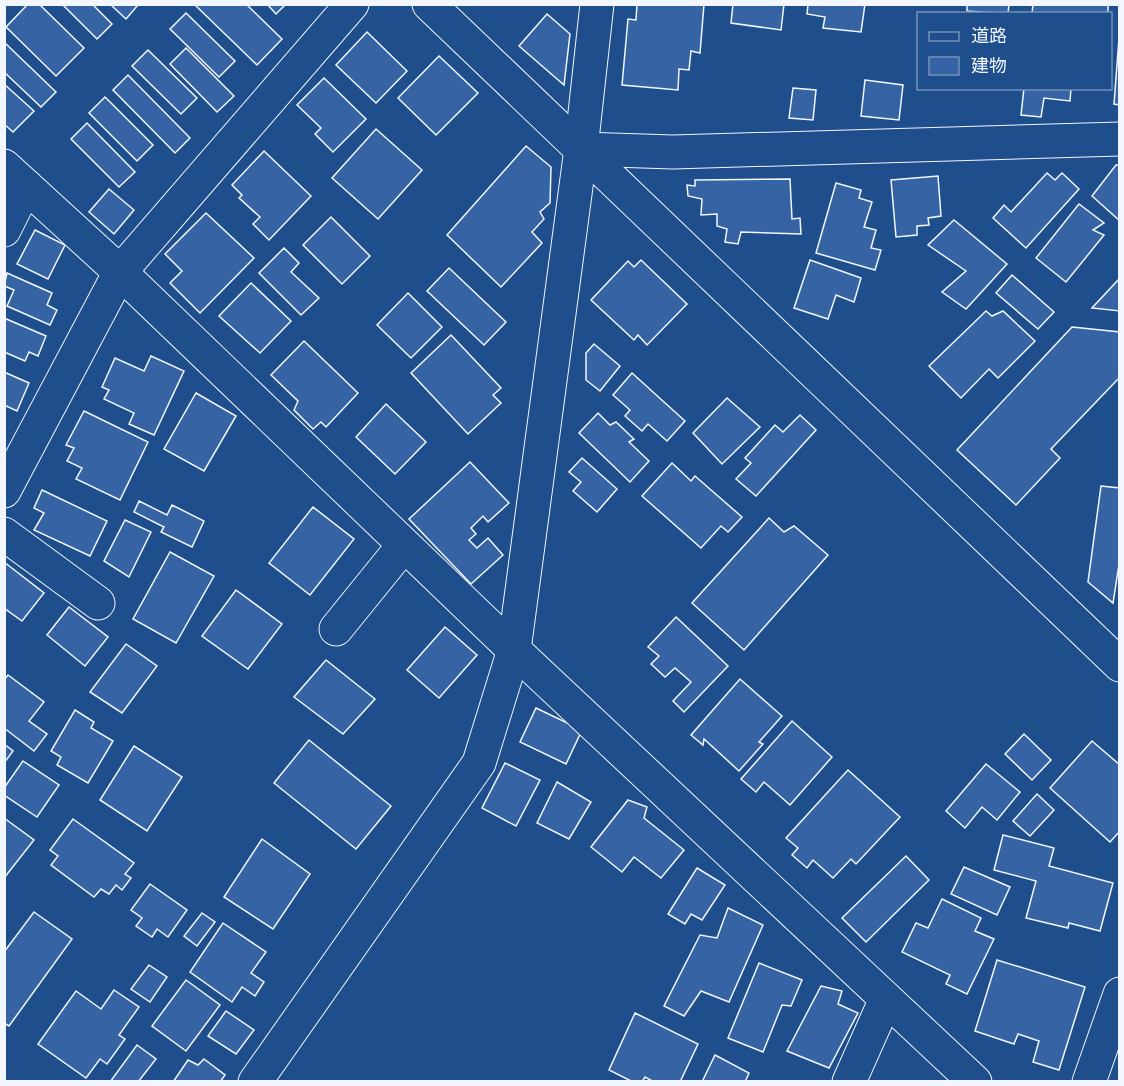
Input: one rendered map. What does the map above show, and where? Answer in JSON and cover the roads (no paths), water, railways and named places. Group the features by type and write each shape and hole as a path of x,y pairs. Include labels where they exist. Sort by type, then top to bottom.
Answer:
{"street":[{"path":"4,491 120,272 352,4"},
{"path":"429,4 1119,665"},
{"path":"255,1082 479,763 514,650 597,4"},
{"path":"580,149 673,152 1119,139"},
{"path":"15,176 120,272 514,650 975,1082"},
{"path":"4,230 15,176"},
{"path":"4,534 98,603"},
{"path":"336,629 404,545"},
{"path":"1089,1082 1119,994"},
{"path":"849,1082 886,999"}]}
